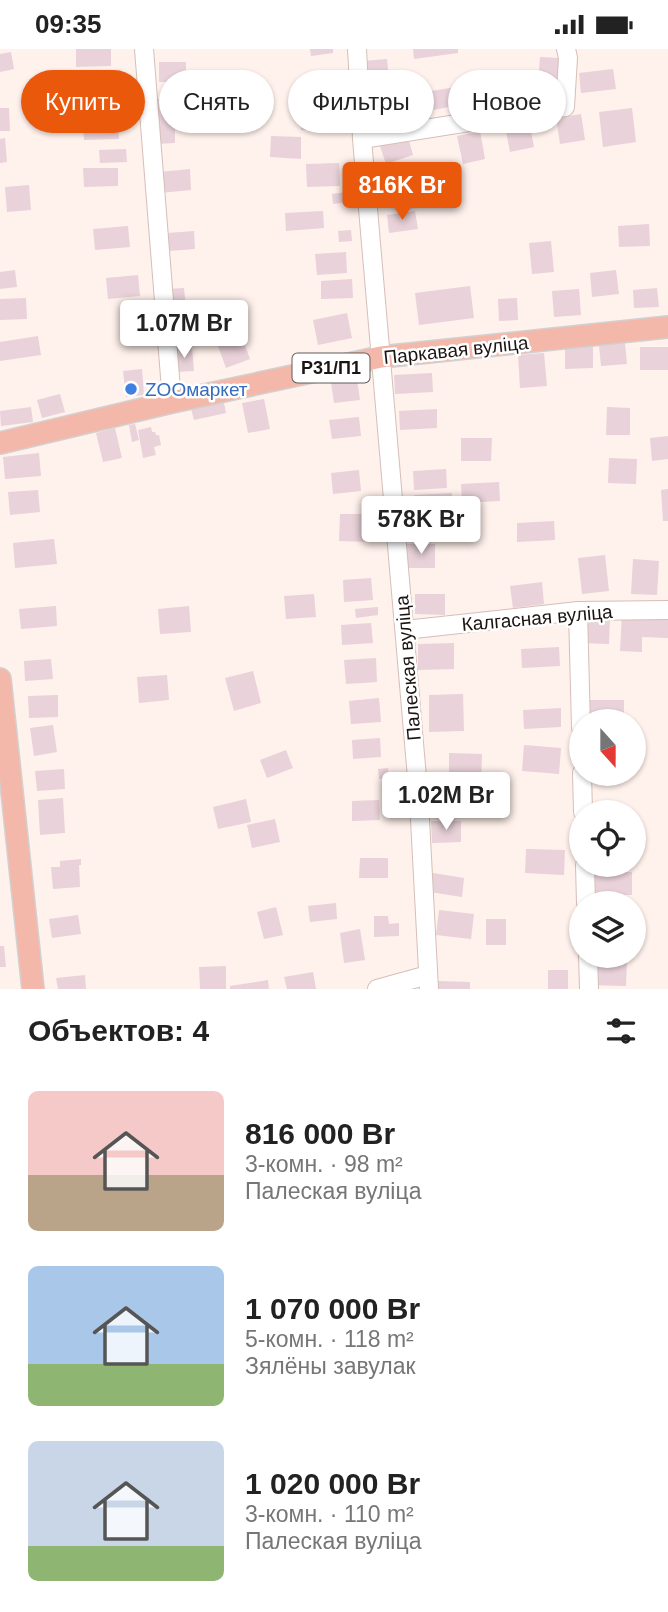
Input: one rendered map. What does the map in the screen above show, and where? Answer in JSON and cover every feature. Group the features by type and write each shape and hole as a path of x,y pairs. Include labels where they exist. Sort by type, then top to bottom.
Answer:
{"main road":[{"name":"Паркавая вуліца","path":"0,443 172,402 381,357 668,327"},
{"path":"0,679 33,989"}],"street":[{"path":"144,49 172,402"},
{"name":"Палеская вуліца","path":"357,49 362,139 419,801 429,982"},
{"path":"362,139 565,107 568,58 566,49"},
{"name":"Калгасная вуліца","path":"405,630 578,611 668,610"},
{"path":"578,611 581,709"},
{"path":"588,968 589,989"},
{"path":"377,989 429,982"}],"building":[{"path":"76,49 111,49 111,66 76,67"},
{"path":"310,49 333,49 333,53 311,56"},
{"path":"413,49 458,49 458,53 414,59"},
{"path":"11,52 14,69 0,72 0,54"},
{"path":"540,57 559,58 559,70 539,70"},
{"path":"387,59 388,70 364,70 363,61"},
{"path":"159,62 186,62 186,70 159,70"},
{"path":"613,69 616,89 581,93 579,73"},
{"path":"448,88 448,107 434,110 434,91"},
{"path":"156,99 159,99 159,133 175,133 175,143 156,144"},
{"path":"0,108 9,108 10,131 0,131"},
{"path":"632,108 636,142 603,147 599,112"},
{"path":"581,114 585,140 560,144 558,133 566,133 566,116"},
{"path":"84,133 119,133 119,139 84,140"},
{"path":"480,133 485,159 463,164 457,136"},
{"path":"506,133 531,133 534,147 510,152"},
{"path":"271,136 301,137 301,159 270,157"},
{"path":"408,137 413,155 386,164 380,146"},
{"path":"5,138 7,162 0,163 0,139"},
{"path":"126,149 127,162 100,163 99,150"},
{"path":"339,163 340,186 307,187 306,164"},
{"path":"424,165 432,187 400,198 392,176"},
{"path":"83,168 118,168 118,186 84,187"},
{"path":"190,169 191,190 160,193 159,172"},
{"path":"29,185 31,210 7,212 5,187"},
{"path":"347,192 348,202 333,204 332,194"},
{"path":"323,211 324,228 286,231 285,213"},
{"path":"415,211 418,229 389,233 387,215"},
{"path":"649,224 650,246 619,247 618,226"},
{"path":"128,226 130,247 95,250 93,229"},
{"path":"351,230 352,241 339,242 338,231"},
{"path":"194,231 195,249 169,251 167,233"},
{"path":"551,241 554,272 532,274 529,243"},
{"path":"346,252 347,273 317,275 315,254"},
{"path":"15,270 17,287 0,289 0,272"},
{"path":"616,270 619,294 592,297 590,273"},
{"path":"138,275 140,296 108,299 106,278"},
{"path":"352,279 353,298 321,299 321,281"},
{"path":"470,286 474,318 419,325 415,293"},
{"path":"184,288 188,328 171,330 167,289"},
{"path":"657,288 659,307 634,308 633,290"},
{"path":"579,289 581,315 554,317 552,291"},
{"path":"26,298 27,319 0,320 0,299"},
{"path":"517,298 518,320 499,321 498,299"},
{"path":"347,313 352,338 318,345 313,320"},
{"path":"238,327 250,359 226,368 214,335"},
{"path":"38,336 41,355 0,361 0,342"},
{"path":"625,343 627,364 601,366 599,345"},
{"path":"192,347 194,371 176,372 174,349"},
{"path":"565,347 593,347 593,368 565,369"},
{"path":"640,347 668,347 668,370 640,370"},
{"path":"544,353 547,386 520,388 518,355"},
{"path":"142,369 144,395 126,397 123,371"},
{"path":"432,373 433,392 395,394 394,375"},
{"path":"357,379 360,400 334,403 331,383"},
{"path":"60,394 65,412 42,418 37,400"},
{"path":"223,398 226,413 194,420 190,405"},
{"path":"264,399 270,429 248,433 242,403"},
{"path":"31,407 33,422 1,426 0,411"},
{"path":"607,407 630,408 630,435 606,435"},
{"path":"437,409 437,428 400,430 399,411"},
{"path":"359,417 361,436 332,439 329,420"},
{"path":"135,424 139,440 132,442 129,425"},
{"path":"151,427 152,432 159,435 161,445 154,447 156,455 143,458 138,430"},
{"path":"115,428 122,458 103,462 96,433"},
{"path":"668,436 668,459 652,461 650,438"},
{"path":"461,438 492,438 491,461 461,461"},
{"path":"39,453 41,476 5,479 3,457"},
{"path":"609,458 637,459 636,484 608,483"},
{"path":"446,469 447,488 414,490 413,471"},
{"path":"359,470 361,491 333,494 331,473"},
{"path":"499,482 500,501 462,503 461,484"},
{"path":"668,489 668,521 663,521 661,490"},
{"path":"38,490 40,512 10,515 8,492"},
{"path":"452,493 453,512 415,514 414,495"},
{"path":"340,514 369,514 368,542 339,541"},
{"path":"554,521 555,540 517,542 517,523"},
{"path":"54,539 57,564 15,568 13,543"},
{"path":"407,544 435,544 435,568 407,568"},
{"path":"605,555 609,591 582,594 578,558"},
{"path":"633,559 659,561 657,595 631,594"},
{"path":"371,578 373,600 344,602 343,580"},
{"path":"542,582 544,604 513,608 510,586"},
{"path":"314,594 316,617 286,619 284,596"},
{"path":"415,594 445,594 445,615 415,614"},
{"path":"56,606 57,626 21,629 19,609"},
{"path":"189,606 191,632 160,634 158,609"},
{"path":"378,607 378,615 356,618 355,609"},
{"path":"622,613 668,615 668,638 642,637 642,652 620,651"},
{"path":"582,614 610,615 609,644 581,643"},
{"path":"371,623 373,643 342,645 341,625"},
{"path":"454,643 454,669 418,670 418,644"},
{"path":"559,647 560,666 522,668 521,649"},
{"path":"376,658 377,682 346,684 344,660"},
{"path":"51,659 53,679 25,681 24,661"},
{"path":"253,671 261,703 234,711 225,678"},
{"path":"167,675 169,700 139,703 137,677"},
{"path":"463,694 464,731 429,732 429,695"},
{"path":"58,695 58,717 29,718 28,696"},
{"path":"379,698 381,722 351,724 349,701"},
{"path":"587,700 624,700 624,709 587,709"},
{"path":"561,708 561,727 524,729 523,710"},
{"path":"53,725 57,752 34,756 30,728"},
{"path":"380,738 381,757 353,759 352,740"},
{"path":"524,745 561,748 559,774 522,771"},
{"path":"286,750 293,768 267,778 260,760"},
{"path":"449,753 482,754 481,784 449,783"},
{"path":"388,768 389,778 379,779 378,769"},
{"path":"64,769 65,789 37,791 35,771"},
{"path":"63,798 65,833 40,835 38,800"},
{"path":"246,799 251,822 218,829 213,807"},
{"path":"379,800 380,820 352,821 352,801"},
{"path":"275,819 280,842 252,848 247,825"},
{"path":"431,821 461,821 461,842 432,843"},
{"path":"526,849 565,850 564,875 525,873"},
{"path":"360,858 388,858 388,878 359,878"},
{"path":"81,859 80,887 53,889 51,867 60,867 60,861"},
{"path":"433,873 464,878 462,897 430,892"},
{"path":"595,877 632,877 632,891 595,891"},
{"path":"336,903 337,919 310,922 308,906"},
{"path":"276,907 283,935 264,939 257,912"},
{"path":"439,910 474,914 471,939 436,935"},
{"path":"78,915 81,934 52,938 49,919"},
{"path":"374,916 388,916 389,924 399,923 399,936 374,937"},
{"path":"486,919 506,919 506,945 486,945"},
{"path":"360,929 365,960 344,963 340,933"},
{"path":"0,946 4,946 6,967 0,967"},
{"path":"226,966 226,989 200,989 199,967"},
{"path":"590,968 627,968 626,986 589,985"},
{"path":"548,970 568,970 568,989 548,989"},
{"path":"313,972 316,989 287,989 284,977"},
{"path":"85,975 86,989 58,989 56,978"},
{"path":"268,980 269,989 230,989 230,986"},
{"path":"438,981 470,982 470,989 438,989"}],"place":[{"name":"ZOOмаркет","path":"131,389"}]}
